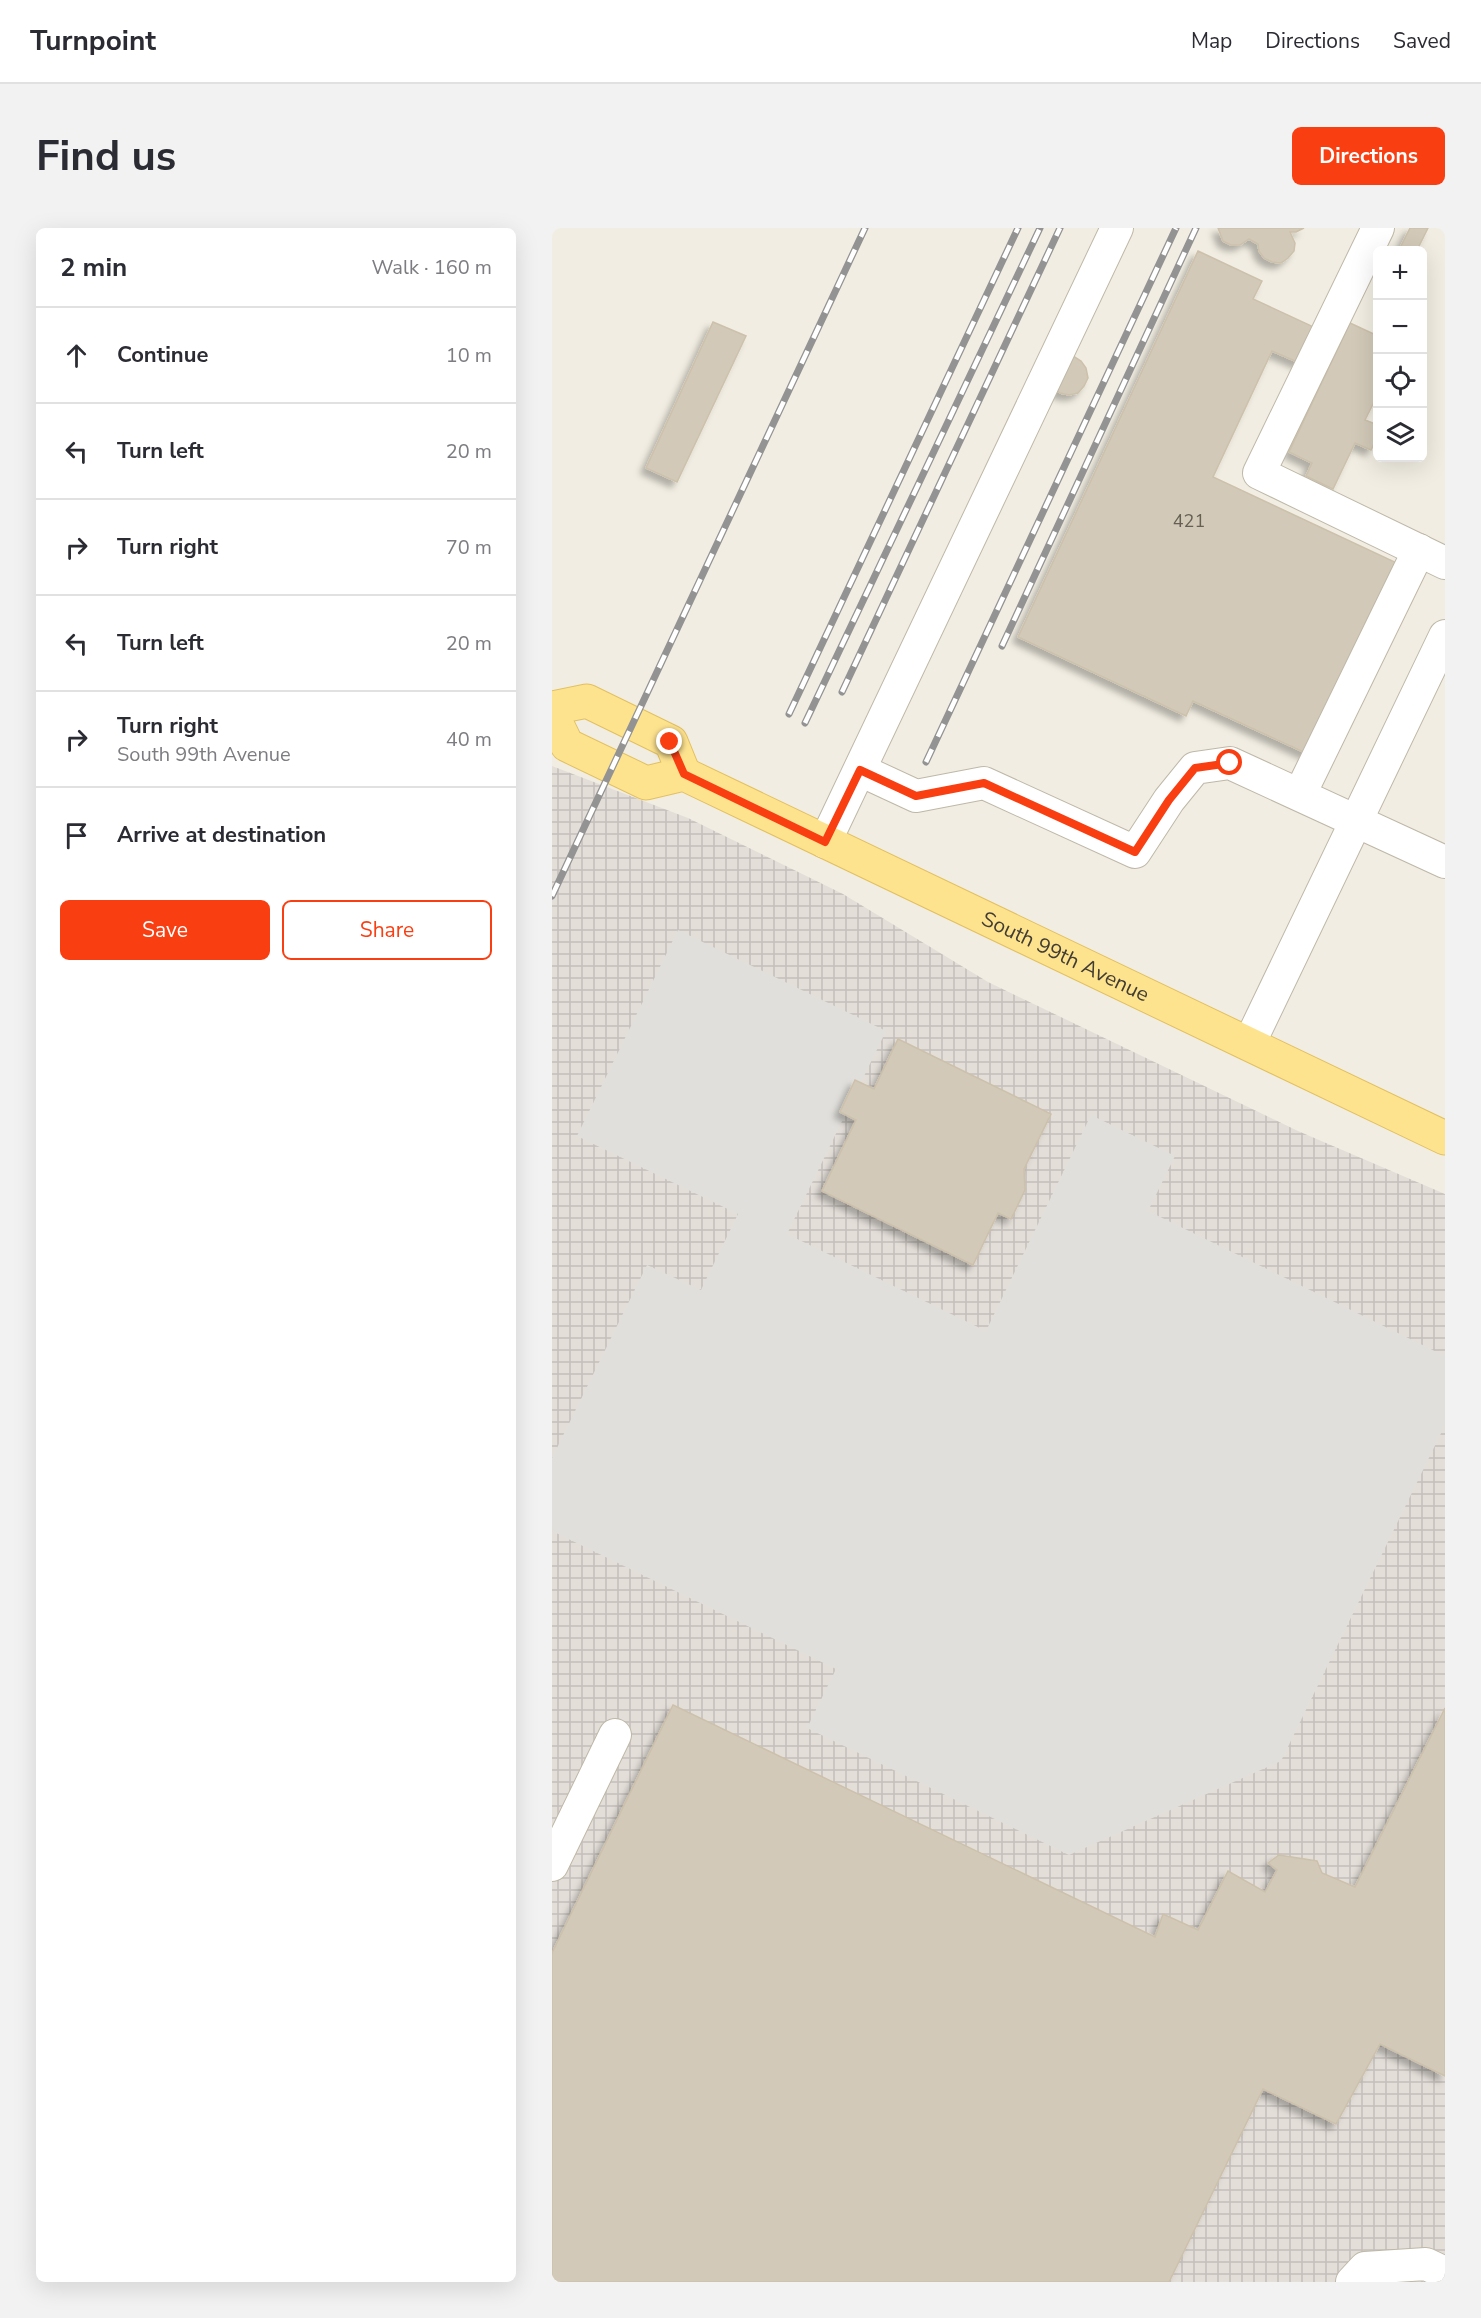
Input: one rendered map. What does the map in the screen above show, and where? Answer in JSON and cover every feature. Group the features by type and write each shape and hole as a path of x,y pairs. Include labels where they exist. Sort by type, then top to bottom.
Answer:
{"main road":[{"path":"552,708 587,701 670,742 684,774 646,783 567,745 552,714"},
{"name":"South 99th Avenue","path":"684,774 1445,1138"}],"lane":[{"path":"825,842 1117,228"},
{"path":"1300,794 1432,556 1259,473 1378,228"},
{"path":"1249,1044 1445,636"},
{"path":"860,770 916,796 984,783 1135,852 1169,800 1195,768 1230,763 1357,819 1445,862"},
{"path":"552,1864 615,1735"},
{"path":"1352,2282 1365,2268 1426,2264 1445,2273"}],"shaded area":[{"path":"552,766 688,818 843,894 988,982 1298,1131 1445,1194 1445,2282 552,2282"},
{"path":"678,930 886,1031 787,1234 986,1331 1091,1115 1175,1156 1148,1211 1445,1356 1445,1425 1281,1761 1069,1855 807,1728 836,1669 552,1531 552,1458 647,1265 701,1290 738,1214 577,1136"}],"building":[{"path":"1218,228 1304,228 1290,232 1295,243 1294,251 1281,263 1264,258 1259,251 1258,244 1249,239 1240,245 1231,245 1223,241"},
{"path":"1410,228 1428,228 1419,246 1401,246"},
{"path":"1198,251 1262,281 1253,299 1318,329 1302,364 1272,351 1213,477 1399,564 1310,755 1193,701 1186,716 1018,637"},
{"path":"713,322 746,336 677,482 646,468"},
{"path":"1350,323 1373,334 1373,404 1365,420 1373,423 1371,450 1355,443 1333,489 1306,476 1312,463 1289,452"},
{"path":"1073,356 1086,368 1088,378 1078,393 1069,395 1060,393 1053,387"},
{"path":"898,1039 1051,1114 1024,1169 1025,1190 1011,1219 998,1213 973,1265 822,1191 856,1120 840,1112 855,1080 874,1089"},
{"path":"673,1705 1155,1937 1163,1914 1198,1930 1228,1871 1265,1892 1277,1870 1268,1863 1279,1855 1317,1861 1322,1873 1355,1887 1445,1708 1445,2076 1380,2044 1336,2124 1263,2089 1169,2282 552,2282 552,1953"}],"railway":[{"path":"552,896 865,228"},
{"path":"789,714 1018,228"},
{"path":"805,723 1040,228"},
{"path":"842,692 1060,228"},
{"path":"926,762 1176,228"},
{"path":"1002,646 1196,228"}],"route":[{"path":"670,742 684,774 825,842 860,770 916,796 984,783 1135,852 1169,800 1195,768 1230,763"}]}
